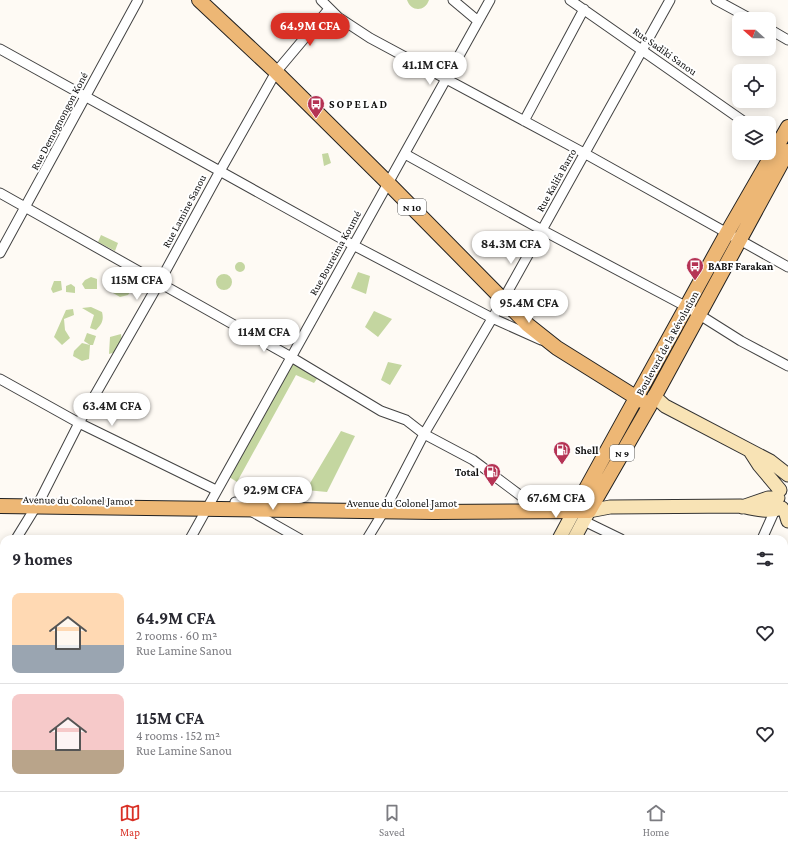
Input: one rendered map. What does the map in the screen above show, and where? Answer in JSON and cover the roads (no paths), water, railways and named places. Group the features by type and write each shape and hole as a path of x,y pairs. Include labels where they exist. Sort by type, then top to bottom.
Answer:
{"main road":[{"name":"N 10","path":"199,0 279,69"},
{"name":"N 10","path":"212,0 506,296 528,325 557,348 639,394 750,450 770,461 788,475"},
{"name":"Boulevard de la Révolution","path":"562,535 584,509 652,400 693,310 782,148 788,127"},
{"name":"N 10","path":"506,296 562,340 639,394"},
{"name":"Boulevard de la Révolution","path":"575,535 584,509 639,394 693,310"},
{"path":"750,450 783,504"},
{"name":"Avenue du Colonel Jamot","path":"211,500 248,509 386,507 531,507 584,509 610,507 741,507 768,498 783,504"},
{"name":"Avenue du Colonel Jamot","path":"0,499 38,503"},
{"name":"Avenue du Colonel Jamot","path":"0,506 38,503 211,500 386,507"}],"street":[{"name":"Rue Demognongon Koné","path":"0,253 138,0"},
{"path":"320,0 329,9 354,28 445,80 584,153 788,267"},
{"path":"453,0 478,21"},
{"name":"Rue Boureima Koumé","path":"192,535 490,0"},
{"name":"Rue Sadiki Sanou","path":"570,0 736,116"},
{"name":"Rue Kalifa Barro","path":"369,535 386,507 424,434 506,296 670,0"},
{"path":"716,0 738,12"},
{"name":"Rue Lamine Sanou","path":"18,535 38,503 79,423 160,283 220,170 279,69 329,9"},
{"path":"524,121 584,9"},
{"path":"776,33 788,40"},
{"path":"0,49 353,245 492,318 557,348"},
{"path":"405,154 542,230 693,310 741,341 788,366"},
{"path":"0,193 291,357 381,411 406,420 424,434 473,460 531,507"},
{"path":"0,379 211,500"},
{"path":"235,502 293,535"},
{"path":"764,535 783,504"},
{"path":"584,509 616,535"}],"place":[{"name":"S O P E L A D","path":"316,119"},
{"name":"BABF Farakan","path":"695,281"},
{"name":"Shell","path":"562,465"},
{"name":"Total","path":"492,487"}]}
